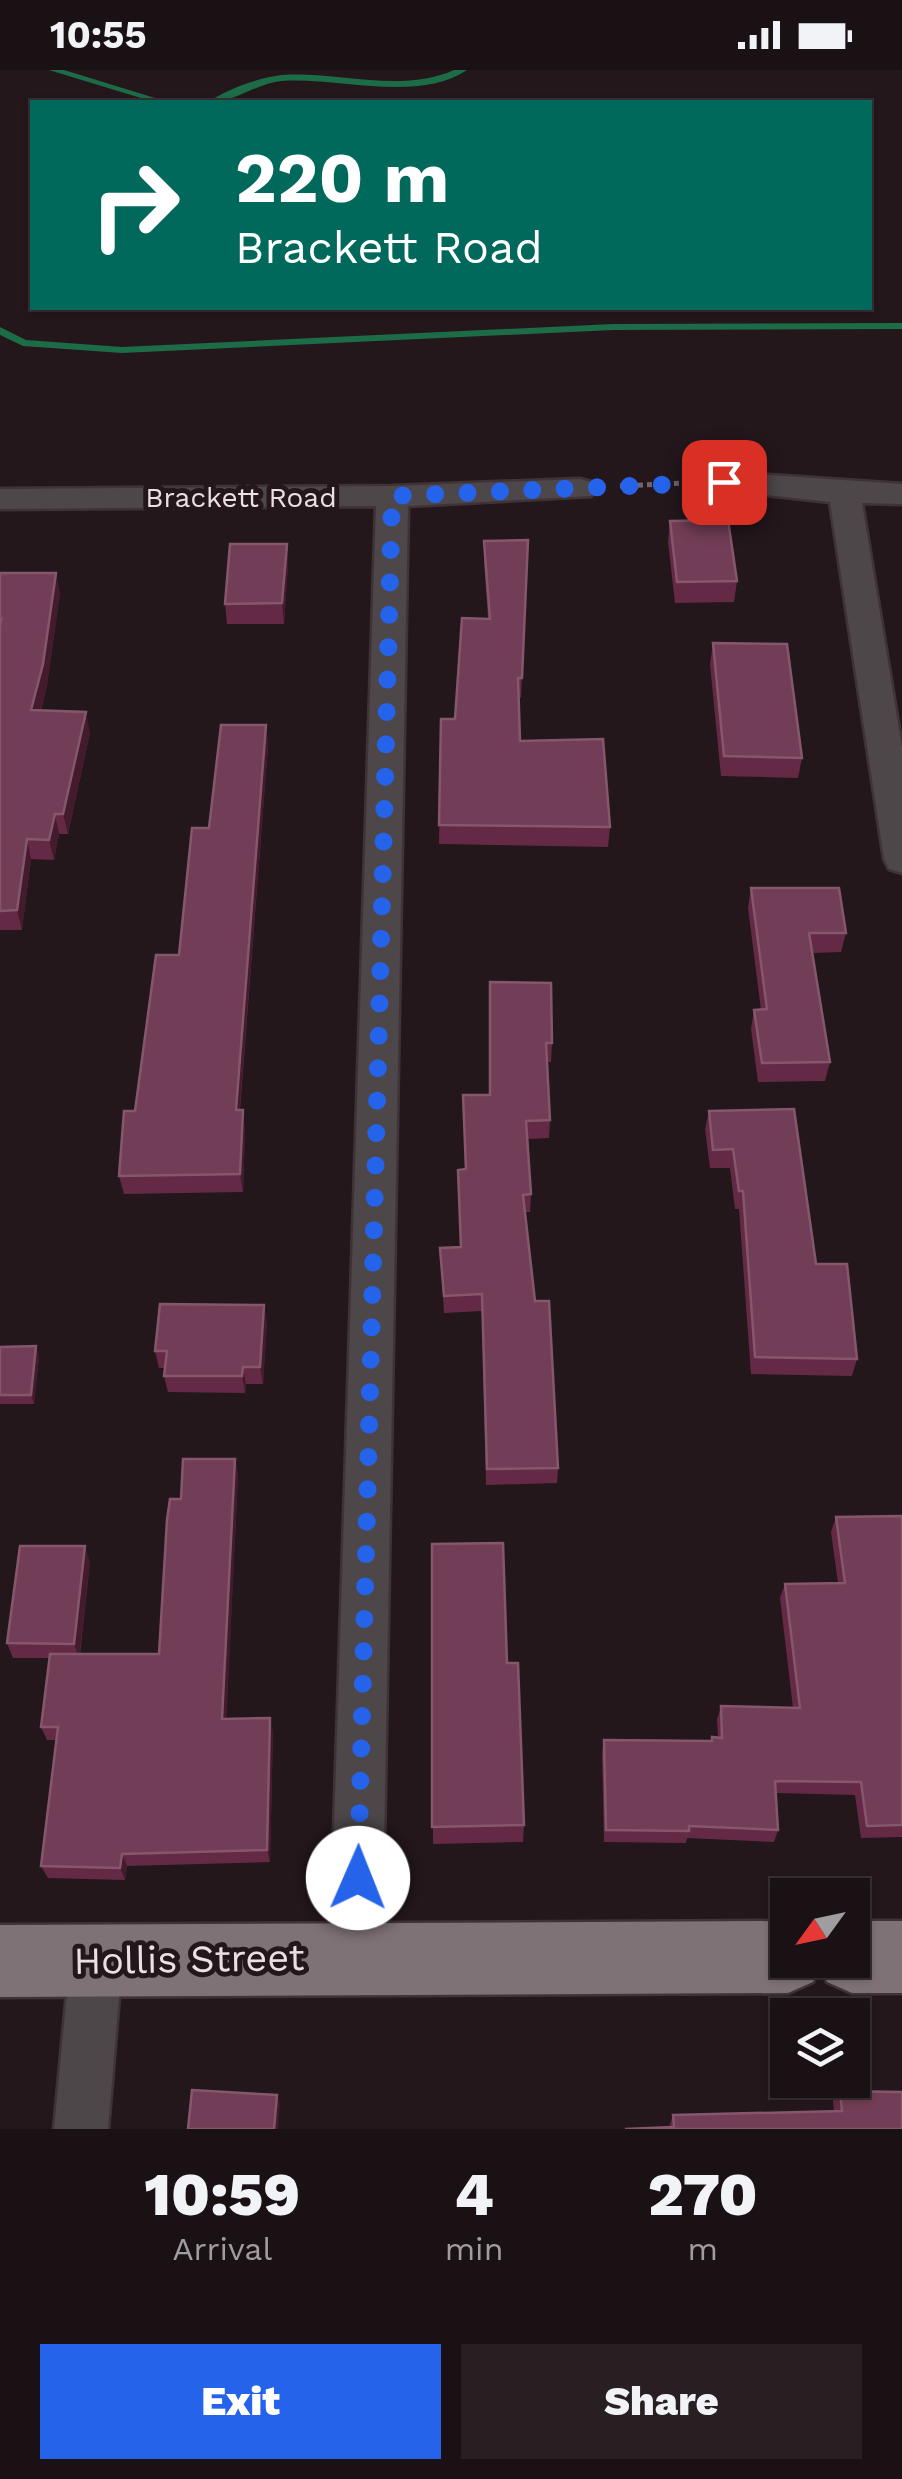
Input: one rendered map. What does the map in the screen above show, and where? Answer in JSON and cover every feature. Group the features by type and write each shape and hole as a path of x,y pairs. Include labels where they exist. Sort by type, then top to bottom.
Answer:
{"main road":[{"name":"Hollis Street","path":"0,1961 770,1957"},
{"path":"870,1957 902,1957"}],"street":[{"path":"724,482 902,494"},
{"name":"Brackett Road","path":"0,499 392,496 580,489"},
{"path":"844,493 902,859"},
{"path":"356,1958 392,496"},
{"path":"81,2129 96,1960"}],"path":[{"path":"580,489 724,482"}],"building":[{"path":"728,520 737,581 677,582 670,521"},
{"path":"528,540 522,678 518,678 520,741 603,739 610,827 439,825 441,719 455,719 462,618 490,619 484,541"},
{"path":"230,544 287,544 282,603 225,604"},
{"path":"0,573 56,573 43,664 31,710 86,712 63,814 55,814 49,840 27,839 17,910 0,911 1,620"},
{"path":"713,643 787,644 802,758 724,756"},
{"path":"221,725 266,725 236,1110 243,1110 240,1174 119,1176 124,1111 135,1111 156,955 179,955 192,828 209,828"},
{"path":"751,888 839,888 846,933 809,933 830,1062 762,1063 754,1010 767,1009"},
{"path":"490,982 551,983 552,1043 546,1043 550,1120 526,1121 531,1194 523,1195 535,1301 549,1301 558,1468 487,1469 482,1294 444,1296 440,1248 461,1247 458,1170 466,1169 463,1095 490,1095"},
{"path":"794,1109 816,1264 847,1264 857,1359 755,1357 743,1191 739,1191 733,1149 713,1150 709,1111"},
{"path":"160,1304 264,1305 260,1367 243,1367 242,1376 164,1376 167,1351 155,1351"},
{"path":"36,1346 31,1395 0,1395 0,1347"},
{"path":"183,1459 235,1459 222,1719 270,1718 267,1850 122,1854 120,1868 41,1866 58,1727 41,1727 50,1654 159,1654 167,1520 170,1499 181,1499"},
{"path":"902,1516 902,1825 867,1826 861,1782 775,1781 778,1830 689,1826 689,1831 606,1830 604,1740 712,1741 712,1737 722,1738 721,1706 800,1708 785,1584 845,1583 836,1517"},
{"path":"503,1543 507,1663 518,1663 524,1825 432,1827 432,1544"},
{"path":"20,1546 85,1546 74,1644 7,1643"},
{"path":"192,2090 277,2095 274,2129 188,2129"},
{"path":"870,2091 902,2092 902,2129 625,2129 674,2127 673,2115 842,2111 841,2098 870,2098"}],"waterway":[{"path":"54,70 156,100"},
{"path":"218,100 277,79 425,82 462,70"},
{"path":"0,330 23,343 122,350 613,327 902,326"}],"route":[{"path":"358,1878 392,496 724,482"}]}
